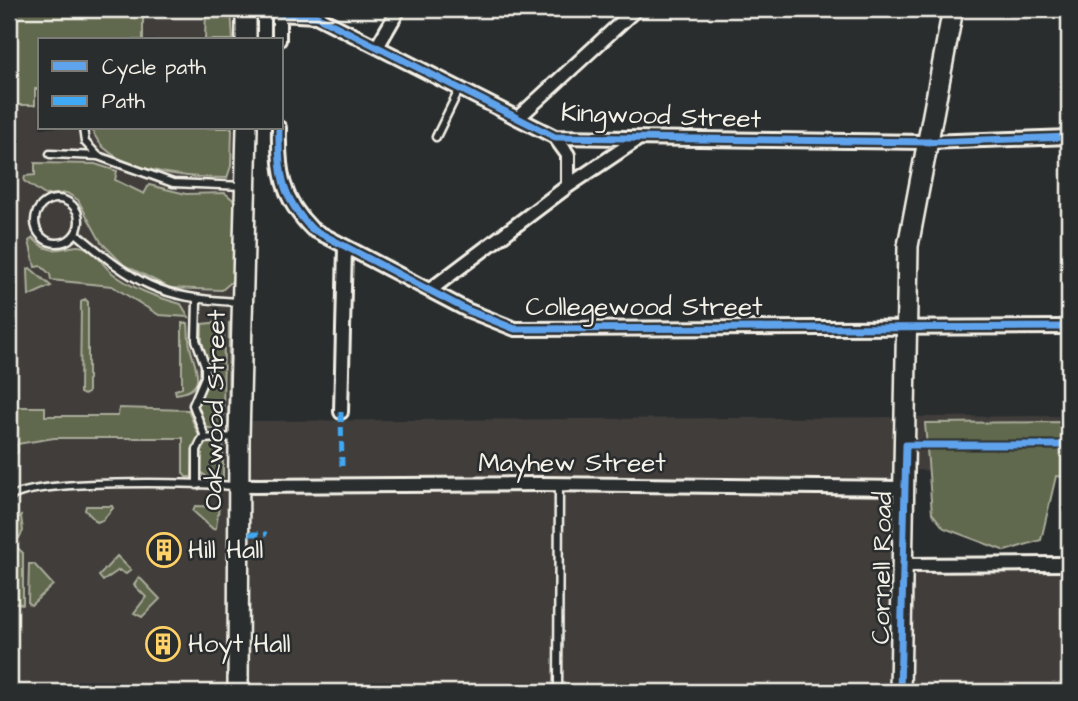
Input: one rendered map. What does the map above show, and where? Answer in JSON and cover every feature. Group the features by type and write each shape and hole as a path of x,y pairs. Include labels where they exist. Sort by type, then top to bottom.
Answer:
{"street":[{"path":"246,9 246,38"},
{"path":"377,47 399,9"},
{"path":"519,117 636,9"},
{"name":"Cornell Road","path":"900,692 908,246 953,9"},
{"path":"279,12 279,38"},
{"name":"Kingwood Street","path":"279,12 316,16 555,137 927,142 1069,137"},
{"name":"Oakwood Street","path":"238,692 239,437 247,130"},
{"name":"Collegewood Street","path":"279,130 279,172 297,214 312,229 467,310 515,329 1069,327"},
{"path":"555,137 568,155 568,186"},
{"path":"430,290 568,186 638,139"},
{"path":"341,412 345,247"},
{"name":"Mayhew Street","path":"240,486 904,488"},
{"path":"902,565 1069,564"}],"lane":[{"path":"436,137 460,88"},
{"path":"83,130 85,142 98,156"},
{"path":"50,154 98,156 173,183 246,186"},
{"path":"47,201 68,201 78,212 76,233 57,243 43,238 35,226 37,211 47,201"},
{"path":"76,233 135,280 157,290 197,301 243,302"},
{"path":"197,301 195,340 205,371 194,407 205,437"},
{"path":"205,437 239,437"},
{"path":"197,485 197,450 205,437"},
{"path":"558,692 559,485"},
{"path":"9,498 16,493 47,486 240,486"}],"shaded area":[{"path":"9,9 238,9 240,38 38,38 38,130 239,130 247,421 1069,416 1069,472 894,470 891,572 1069,573 1069,692 9,692"}],"green space":[{"path":"9,9 143,9 143,38 38,38 38,89 35,89 35,105 9,105"},
{"path":"206,9 231,9 233,38 205,38"},
{"path":"93,130 232,130 231,166 227,178 171,174 130,163 99,143"},
{"path":"35,163 95,164 117,171 115,180 144,194 149,185 186,194 225,193 238,204 237,277 222,290 170,288 124,265 101,242 78,200 67,193 45,195 24,181 25,176 35,175"},
{"path":"33,238 48,249 82,246 88,249 119,278 144,292 181,304 189,317 159,315 112,286 51,280 50,274 41,266 35,267 29,241"},
{"path":"28,269 51,286 29,296"},
{"path":"85,299 88,302 88,393 84,395 80,393 81,302"},
{"path":"221,322 224,328 223,432 206,427 197,404 212,374 202,342 202,324"},
{"path":"229,322 234,336 232,427 228,432"},
{"path":"182,323 188,323 197,382 187,392 176,394 175,390 182,388"},
{"path":"11,407 45,407 45,416 118,416 119,408 188,410 199,436 193,446 192,477 186,477 183,473 183,438 54,438 17,444 18,452 14,455 9,452"},
{"path":"1069,422 1069,477 1056,476 1041,540 1005,551 944,528 932,513 925,423"},
{"path":"210,441 223,441 223,477 208,478 201,472 202,446"},
{"path":"86,506 113,508 103,520 97,522 85,510"},
{"path":"195,506 219,507 216,528 213,529 193,511"},
{"path":"21,516 23,531 19,538 9,529 9,524"},
{"path":"9,540 23,553 23,604 9,602"},
{"path":"117,556 131,570 126,574 119,570 103,581 99,576"},
{"path":"29,564 34,564 53,585 31,605 28,603"},
{"path":"139,577 160,599 142,617 134,613 146,597 134,585"}],"marked path":[{"path":"341,412 342,466"},
{"path":"249,534 267,534"}],"cycle path":[{"path":"279,14 316,16 555,137 927,142 1069,137"},
{"path":"279,130 279,157 284,183 294,206 312,229 467,310 515,329 1069,327"},
{"path":"900,692 906,445 1069,445"}],"place":[{"name":"Hill Hall","path":"164,550"},
{"name":"Hoyt Hall","path":"163,644"}]}
